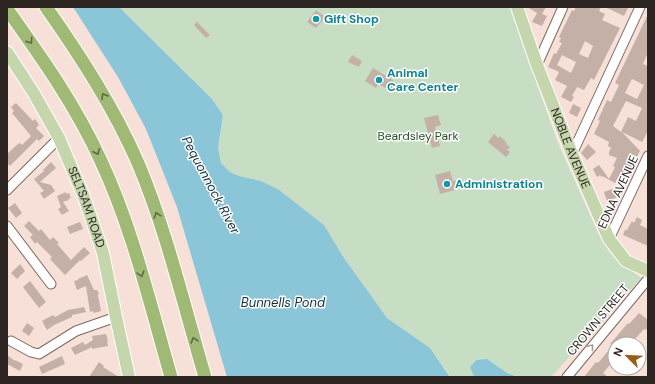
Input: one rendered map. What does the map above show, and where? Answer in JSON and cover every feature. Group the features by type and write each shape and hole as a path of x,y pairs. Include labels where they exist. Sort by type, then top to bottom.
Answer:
{"highway":[{"path":"46,7 98,84 119,123 138,164 161,226 205,377"},
{"path":"7,9 63,91 83,125 101,161 130,235 171,377"}],"main road":[{"name":"NOBLE AVENUE","path":"516,7 572,154 609,239 626,261 648,271"},
{"name":"SELTSAM ROAD","path":"7,52 33,92 59,138 84,197 103,253 129,377"}],"street":[{"path":"537,65 563,7"},
{"path":"572,154 640,7"},
{"path":"7,190 59,138"},
{"name":"EDNA AVENUE","path":"609,239 648,156"},
{"path":"7,226 51,284"},
{"name":"CROWN STREET","path":"566,377 648,279"},
{"path":"11,341 31,352 40,354 76,331 116,317"}],"green space":[{"name":"Beardsley Park","path":"119,7 510,7 557,141 598,233 611,254 641,278 551,377 513,375 503,371 487,360 475,360 470,367 474,377 451,377 430,348 387,318 344,258 324,225 261,181 239,176 230,172 221,163 218,148 223,115 212,99"}],"water":[{"name":"Bunnells Pond","path":"73,7 119,7 212,99 223,115 218,148 221,163 230,172 239,176 261,181 279,190 324,225 344,258 387,318 430,348 450,377 227,377 177,207 146,129 118,77"},
{"path":"487,359 507,373 518,377 474,377 470,367 476,360"}],"building":[{"path":"527,7 546,7 542,14 547,16 542,26 532,22 537,13"},
{"path":"576,7 601,7 599,11 605,14 602,20 620,28 594,80 591,78 584,90 577,87 572,96 574,97 571,102 561,97 567,86 555,80 559,72 548,67 554,53 556,54 562,43 559,42 561,38 559,37 572,10 574,11","holes":["585,41 593,46 588,58 579,54","562,55 576,62 571,73 557,65"]},
{"path":"605,7 625,7 628,8 624,16"},
{"name":"Gift Shop","path":"316,10 325,17 316,28 307,22"},
{"path":"648,14 648,52 643,64 648,66 648,131 642,142 622,132 640,151 627,175 621,172 615,183 602,176 601,177 600,175 597,177 593,169 599,165 609,179 615,167 613,166 617,158 609,155 611,148 608,146 609,142 594,134 600,121 598,120 607,100 611,102 619,85 615,83","holes":["632,79 644,85 637,99 625,93","626,101 642,108 636,121 628,117 621,132 613,126"]},
{"path":"197,22 210,35 206,38 194,25"},
{"path":"352,55 362,61 359,67 348,62"},
{"name":"Animal Care Center","path":"373,68 386,76 387,74 397,84 393,92 378,84 376,88 365,81"},
{"path":"16,103 33,121 35,119 39,125 36,128 44,136 39,141 37,139 10,166 7,163 7,154 18,144 20,143 22,145 31,136 12,113 14,111 11,107"},
{"path":"573,104 581,108 577,117 569,113"},
{"path":"438,115 441,125 435,127 440,146 432,148 424,118"},
{"path":"494,134 499,138 500,136 510,147 507,150 510,152 506,157 488,142"},
{"path":"588,144 596,152 587,160 581,153"},
{"path":"51,162 56,168 40,182 51,185 55,191 44,199 40,193 44,191 34,179 44,171 43,170"},
{"name":"Administration","path":"450,171 453,181 455,180 457,187 455,187 455,190 440,194 435,175"},
{"path":"615,188 618,197 607,201 604,192"},
{"path":"66,192 66,194 69,193 71,198 63,202 69,211 62,215 58,209 61,207 57,196"},
{"path":"15,203 22,213 16,218 8,208"},
{"path":"637,217 642,220 640,225 648,229 648,246 623,235 632,221 634,223"},
{"path":"29,221 39,231 41,229 50,240 53,237 71,260 84,247 90,253 81,261 80,260 65,275 50,259 52,257 37,242 35,244 30,237 33,235 24,226"},
{"path":"80,222 83,229 70,234 67,227"},
{"path":"20,264 25,271 17,279 11,273"},
{"path":"87,275 94,290 97,290 99,293 98,295 101,311 94,313 93,311 90,312 86,286 77,290 74,281"},
{"path":"30,281 46,302 39,308 23,287"},
{"path":"84,307 86,312 72,315 72,317 54,325 47,330 42,321 53,315 55,317 68,310"},
{"path":"639,313 648,320 648,327 638,336 617,336 628,323 629,324"},
{"path":"27,323 34,328 29,336 22,331"},
{"path":"106,334 108,346 92,349 92,347 75,355 71,348 83,342 85,345 93,340 92,336"},
{"path":"607,352 607,368 603,373 608,377 584,377 596,362 598,363"},
{"path":"7,355 15,361 23,364 20,371 7,364"},
{"path":"62,356 65,364 42,374 39,367"},
{"path":"99,362 104,366 103,367 119,377 89,377"}],"place":[{"name":"Gift Shop","path":"316,19"},
{"name":"Animal Care Center","path":"379,80"},
{"name":"Administration","path":"447,184"}],"water label":[{"name":"Pequonnock River","path":"211,185"}]}
